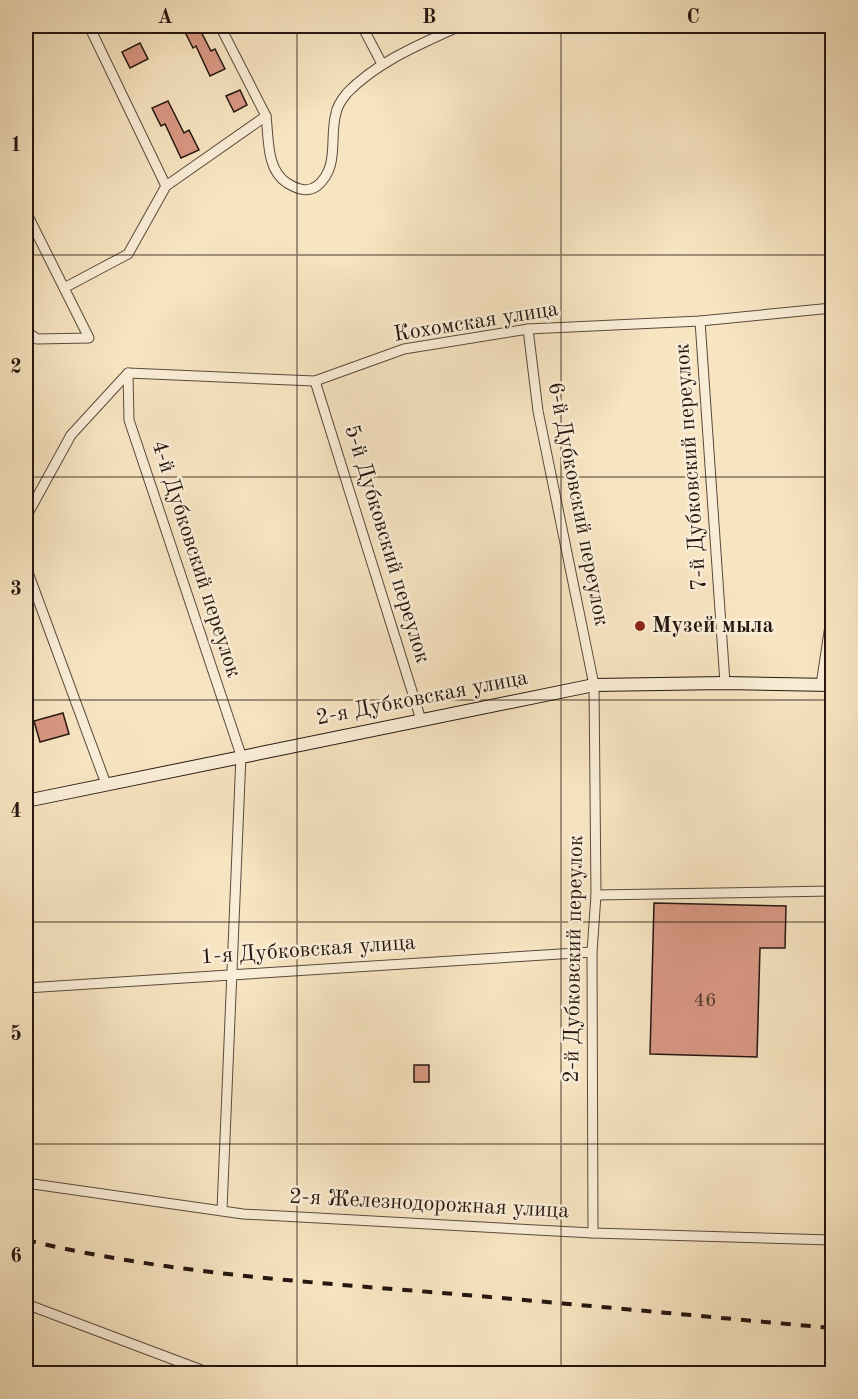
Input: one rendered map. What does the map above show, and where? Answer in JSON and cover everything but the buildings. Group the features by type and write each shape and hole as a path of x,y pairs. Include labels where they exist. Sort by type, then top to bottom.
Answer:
{"main road":[{"name":"2-я Дубковская улица","path":"26,801 241,755 594,685 725,683 827,685"}],"street":[{"path":"89,26 166,186"},
{"path":"220,26 266,116 271,159 277,174 300,190 314,188 324,180 332,160 336,112 346,94 382,64 458,26"},
{"path":"362,26 382,64"},
{"path":"64,288 128,254 166,186 266,116"},
{"path":"26,212 89,338 37,339 26,331"},
{"name":"Кохомская улица","path":"128,373 315,381 404,349 528,329 700,321 832,308"},
{"name":"7-й Дубковский переулок","path":"700,321 725,683"},
{"name":"6-й Дубковский переулок","path":"528,329 538,411 594,685"},
{"path":"26,517 71,435 128,373"},
{"name":"4-й Дубковский переулок","path":"128,373 129,420 241,755"},
{"name":"5-й Дубковский переулок","path":"315,381 422,720"},
{"path":"26,570 106,784"},
{"path":"827,685 832,612"},
{"name":"2-й Дубковский переулок","path":"592,1233 592,952 596,895 594,685"},
{"path":"222,1210 241,755"},
{"path":"596,895 832,891"},
{"name":"1-я Дубковская улица","path":"26,988 592,952"},
{"name":"2-я Железнодорожная улица","path":"26,1183 243,1214 592,1233 832,1240"},
{"path":"26,1304 208,1373"}],"railway":[{"path":"26,1240 126,1260 227,1274 832,1328"}],"place":[{"name":"Музей мыла","path":"640,626"}]}
